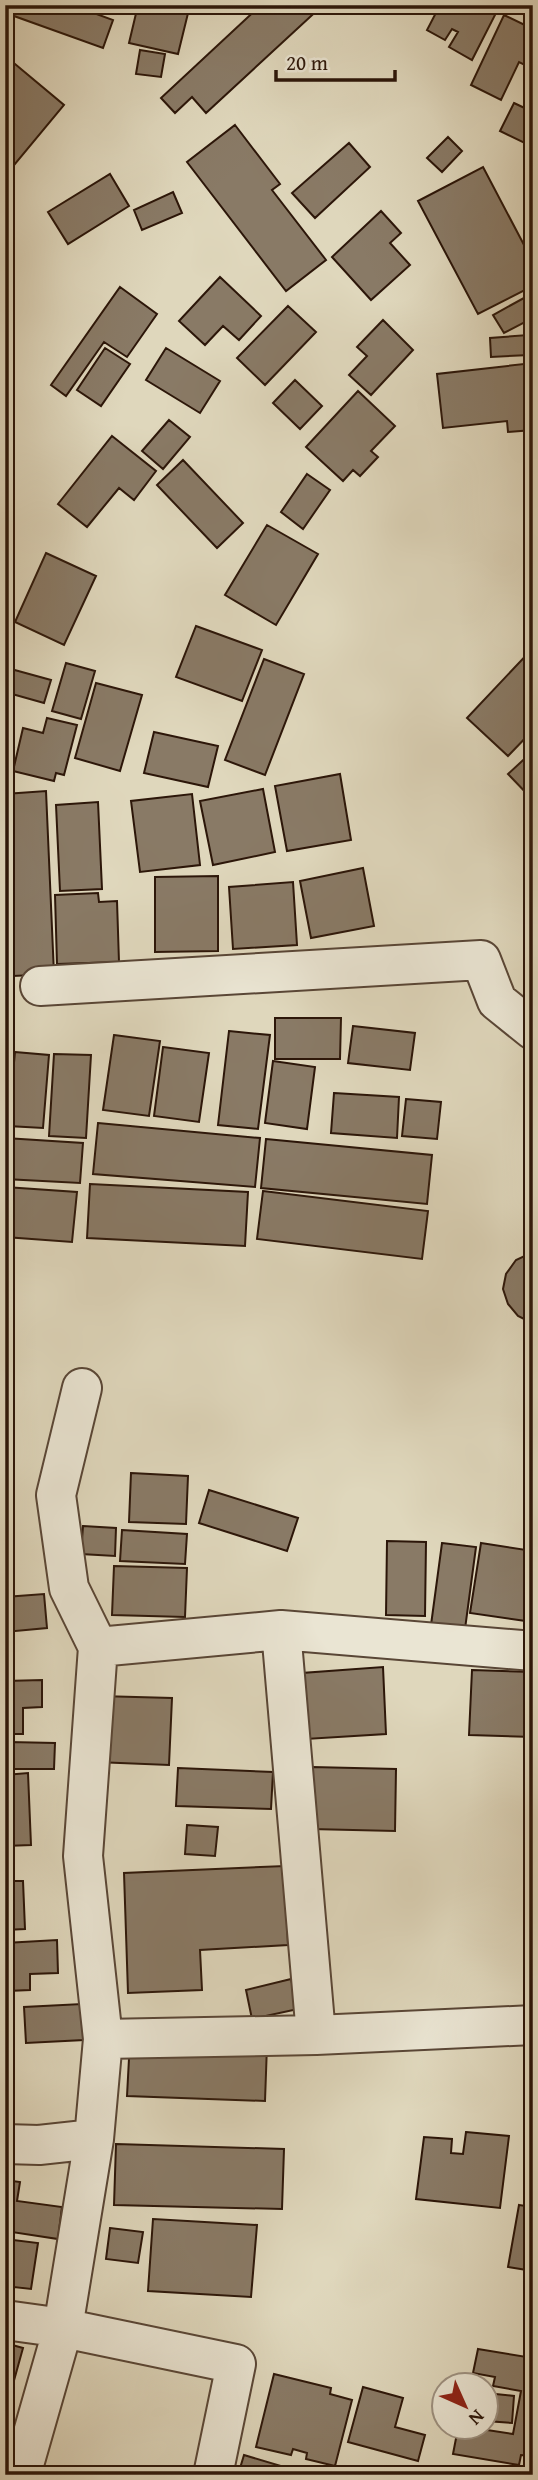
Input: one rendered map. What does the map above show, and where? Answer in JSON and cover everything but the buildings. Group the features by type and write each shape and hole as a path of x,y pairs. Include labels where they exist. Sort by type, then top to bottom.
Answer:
{"street":[{"path":"40,986 481,960 497,1001 533,1030"},
{"path":"21,2475 63,2328 94,2139 103,2039 83,1856 98,1647 69,1588 56,1495 82,1388"},
{"path":"98,1647 281,1630 533,1651"},
{"path":"281,1630 316,2035"},
{"path":"103,2039 316,2035 533,2025"},
{"path":"5,2144 38,2145 94,2139"},
{"path":"5,2320 63,2328 236,2364 213,2475"}]}
